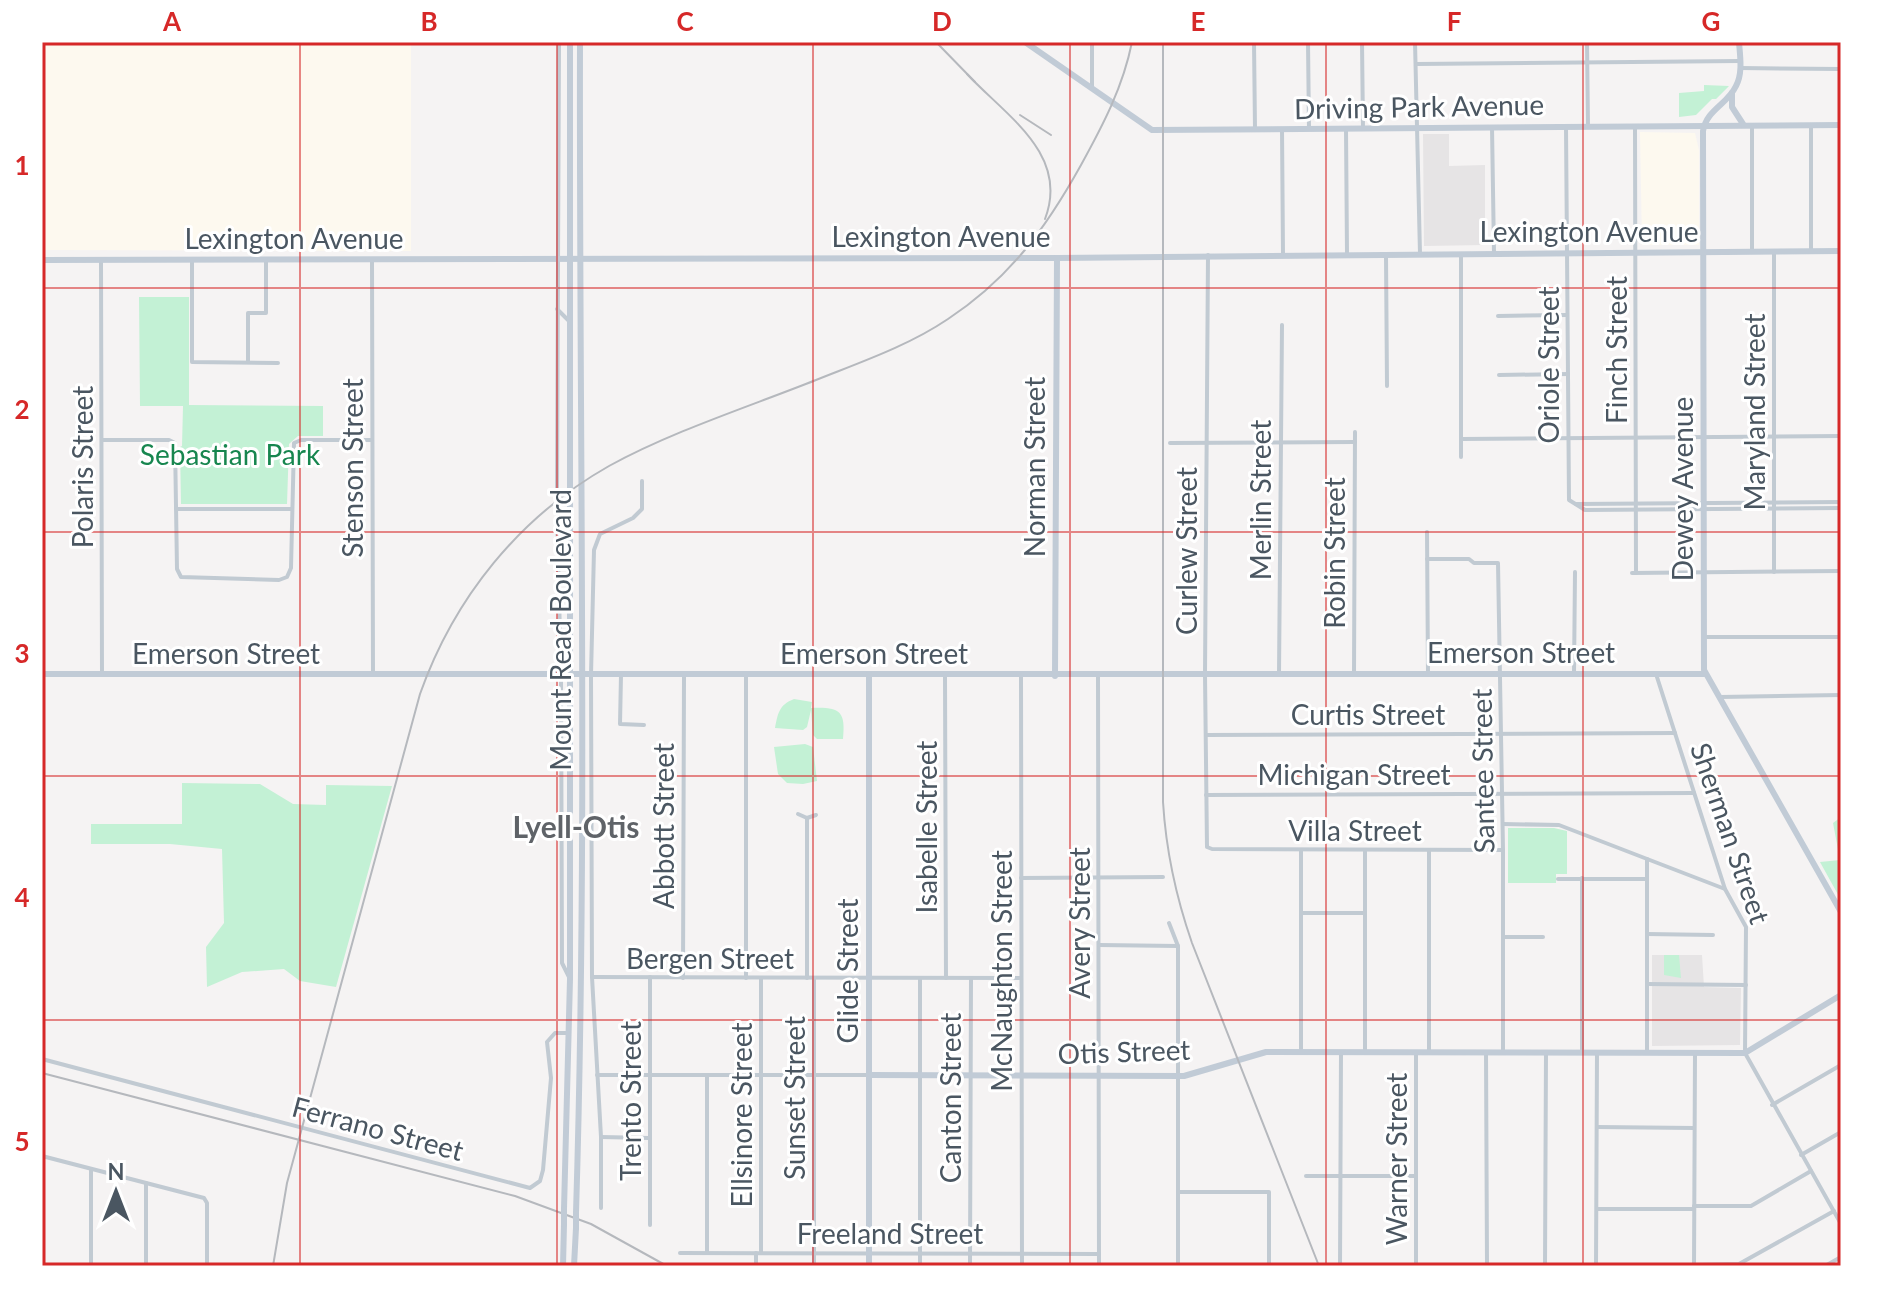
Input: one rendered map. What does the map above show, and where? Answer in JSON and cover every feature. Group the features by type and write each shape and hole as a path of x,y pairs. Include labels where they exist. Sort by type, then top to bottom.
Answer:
{"street":[{"name":"Mount Read Boulevard","path":"557,491 559,42"},
{"name":"Mount Read Boulevard","path":"563,1266 570,979 570,42"},
{"name":"Mount Read Boulevard","path":"574,1266 581,1053 583,675 580,42"},
{"name":"Driving Park Avenue","path":"1025,42 1150,129 1841,125"},
{"path":"1092,42 1092,90"},
{"path":"1254,42 1255,129"},
{"path":"1308,42 1309,129"},
{"path":"1362,42 1363,129"},
{"path":"1415,42 1420,254"},
{"path":"1587,42 1588,127"},
{"path":"1704,124 1737,83 1739,42"},
{"path":"1416,64 1740,64 1841,69"},
{"path":"1732,93 1732,107 1743,124"},
{"name":"Dewey Avenue","path":"1704,124 1705,674 1841,912"},
{"path":"1752,124 1752,251"},
{"path":"1811,125 1811,251"},
{"name":"Finch Street","path":"1635,126 1634,573 1704,573"},
{"path":"1492,127 1494,253"},
{"name":"Oriole Street","path":"1566,127 1568,496 1584,510 1636,507"},
{"path":"1282,129 1283,255"},
{"path":"1346,129 1347,254"},
{"name":"Maryland Street","path":"1774,251 1774,572"},
{"name":"Lexington Avenue","path":"42,260 1057,258 1840,251"},
{"path":"1462,439 1840,436 1840,251"},
{"path":"1386,254 1387,386"},
{"path":"1461,254 1461,457"},
{"name":"Curlew Street","path":"1207,847 1208,255"},
{"name":"Norman Street","path":"1055,676 1057,258"},
{"name":"Polaris Street","path":"101,260 102,675"},
{"path":"192,260 192,362 278,363"},
{"path":"248,362 248,313 266,313 266,261"},
{"name":"Stenson Street","path":"372,261 373,675"},
{"path":"557,309 568,320"},
{"path":"1498,316 1567,315"},
{"name":"Merlin Street","path":"1279,675 1282,325"},
{"path":"1499,375 1568,374"},
{"name":"Robin Street","path":"1354,675 1355,432"},
{"path":"102,440 169,440 176,447 177,569 181,577 279,580 291,572 292,447 296,441 372,440"},
{"path":"1170,443 1355,442"},
{"name":"Mount Read Boulevard","path":"601,1208 601,1137 592,977 591,675 595,543 600,534 638,514 643,504 642,481"},
{"path":"1636,507 1841,502"},
{"path":"1704,506 1841,508"},
{"path":"176,509 292,509"},
{"name":"Mount Read Boulevard","path":"557,517 562,963 570,979"},
{"path":"1427,532 1428,674"},
{"name":"Santee Street","path":"1427,559 1498,563 1503,1052"},
{"path":"1704,573 1841,571"},
{"path":"1574,674 1575,572"},
{"path":"1704,637 1841,637"},
{"name":"Emerson Street","path":"42,674 1705,674"},
{"name":"Sherman Street","path":"1656,674 1725,889 1746,927 1745,1053 1841,1224"},
{"path":"621,675 620,724 644,725"},
{"name":"Abbott Street","path":"683,978 684,675"},
{"path":"746,675 746,978"},
{"name":"Glide Street","path":"869,675 869,1266"},
{"name":"Isabelle Street","path":"945,675 946,978"},
{"name":"Avery Street","path":"1098,675 1099,1266"},
{"name":"McNaughton Street","path":"1021,676 1022,1266"},
{"path":"1719,697 1841,695"},
{"name":"Curtis Street","path":"1205,735 1675,733"},
{"name":"Michigan Street","path":"1206,795 1694,793"},
{"path":"798,814 807,818 816,815"},
{"name":"Sunset Street","path":"807,818 807,978"},
{"path":"1502,824 1559,825 1725,889"},
{"name":"Villa Street","path":"1207,847 1503,850"},
{"path":"1365,849 1365,1052"},
{"path":"1301,850 1301,1052"},
{"path":"1429,850 1429,1052"},
{"path":"1647,859 1647,1052"},
{"path":"1021,878 1163,877"},
{"path":"1582,878 1582,1052"},
{"path":"1558,879 1647,879"},
{"path":"1301,913 1364,913"},
{"path":"1169,923 1178,946 1178,1266"},
{"path":"1647,934 1713,935"},
{"path":"1503,937 1543,937"},
{"path":"1099,945 1178,946"},
{"name":"Bergen Street","path":"592,977 1021,978"},
{"name":"Trento Street","path":"650,977 650,1225"},
{"name":"Ellsinore Street","path":"756,1266 759,1253 761,978"},
{"name":"Sunset Street","path":"814,978 814,1266"},
{"path":"920,978 920,1266"},
{"name":"Canton Street","path":"970,1266 971,978"},
{"path":"1647,984 1746,985"},
{"path":"1745,1053 1841,995"},
{"path":"581,1013 569,1033 575,1038 581,1053"},
{"name":"Ferrano Street","path":"42,1059 530,1188 540,1181 543,1170 551,1073 547,1042 555,1033 569,1033"},
{"name":"Otis Street","path":"597,1075 1177,1076 1259,1052 1745,1053"},
{"path":"1340,1266 1341,1052"},
{"name":"Warner Street","path":"1416,1052 1416,1266"},
{"path":"1486,1052 1487,1266"},
{"path":"1545,1266 1546,1052"},
{"path":"1596,1266 1597,1052"},
{"path":"1695,1053 1694,1265 1739,1264 1834,1211"},
{"path":"1772,1105 1841,1065"},
{"path":"707,1075 707,1253"},
{"path":"1597,1127 1694,1128"},
{"path":"1801,1155 1841,1132"},
{"path":"601,1137 649,1138"},
{"path":"42,1156 205,1199 207,1266"},
{"path":"91,1169 91,1266"},
{"path":"1596,1209 1751,1206 1811,1171"},
{"path":"1306,1176 1415,1176"},
{"path":"146,1183 146,1266"},
{"path":"1178,1192 1269,1192 1269,1266"},
{"name":"Freeland Street","path":"680,1253 1099,1254"},
{"path":"1825,1266 1841,1257"}],"shaded area":[{"path":"42,42 411,42 411,251 42,250"},
{"path":"1640,132 1695,133 1699,150 1699,245 1642,245"},
{"path":"1423,134 1449,134 1449,166 1485,165 1485,245 1424,246"},
{"path":"1652,955 1702,955 1704,987 1741,988 1740,1045 1652,1046"}],"green space":[{"path":"1704,85 1729,86 1696,115 1679,117 1679,93 1704,91"},
{"name":"Sebastian Park","path":"139,297 189,297 189,405 323,406 323,436 298,436 289,444 287,504 181,504 183,406 140,406"},
{"path":"794,699 812,702 811,708 828,708 839,712 843,722 843,739 817,739 813,735 811,710 807,727 803,730 775,728 780,710"},
{"path":"805,744 813,747 817,781 787,783 778,774 774,747"},
{"path":"182,783 260,784 293,804 326,805 326,785 392,786 336,987 300,981 284,969 242,972 207,987 206,947 224,923 222,849 170,844 91,844 91,824 182,824"},
{"path":"1841,817 1841,900 1820,862 1840,860 1833,823"},
{"path":"1508,828 1567,831 1567,874 1556,874 1556,883 1508,883"},
{"path":"1664,955 1679,955 1681,978 1664,975"}],"railway":[{"path":"936,42 975,82"},
{"path":"273,1266 287,1183 420,694 451,625 471,593 519,535 546,510 609,466 685,431 901,345 933,329 970,303 1025,250 1068,188 1111,105 1132,42"},
{"path":"1163,42 1163,802 1169,856 1192,943 1319,1266"},
{"path":"967,74 1015,121 1041,155 1049,175 1050,196 1045,219"},
{"path":"1020,115 1051,135"},
{"path":"42,1073 515,1196 591,1224 667,1266"}],"district":[{"name":"Lyell-Otis","path":"576,826"}]}
